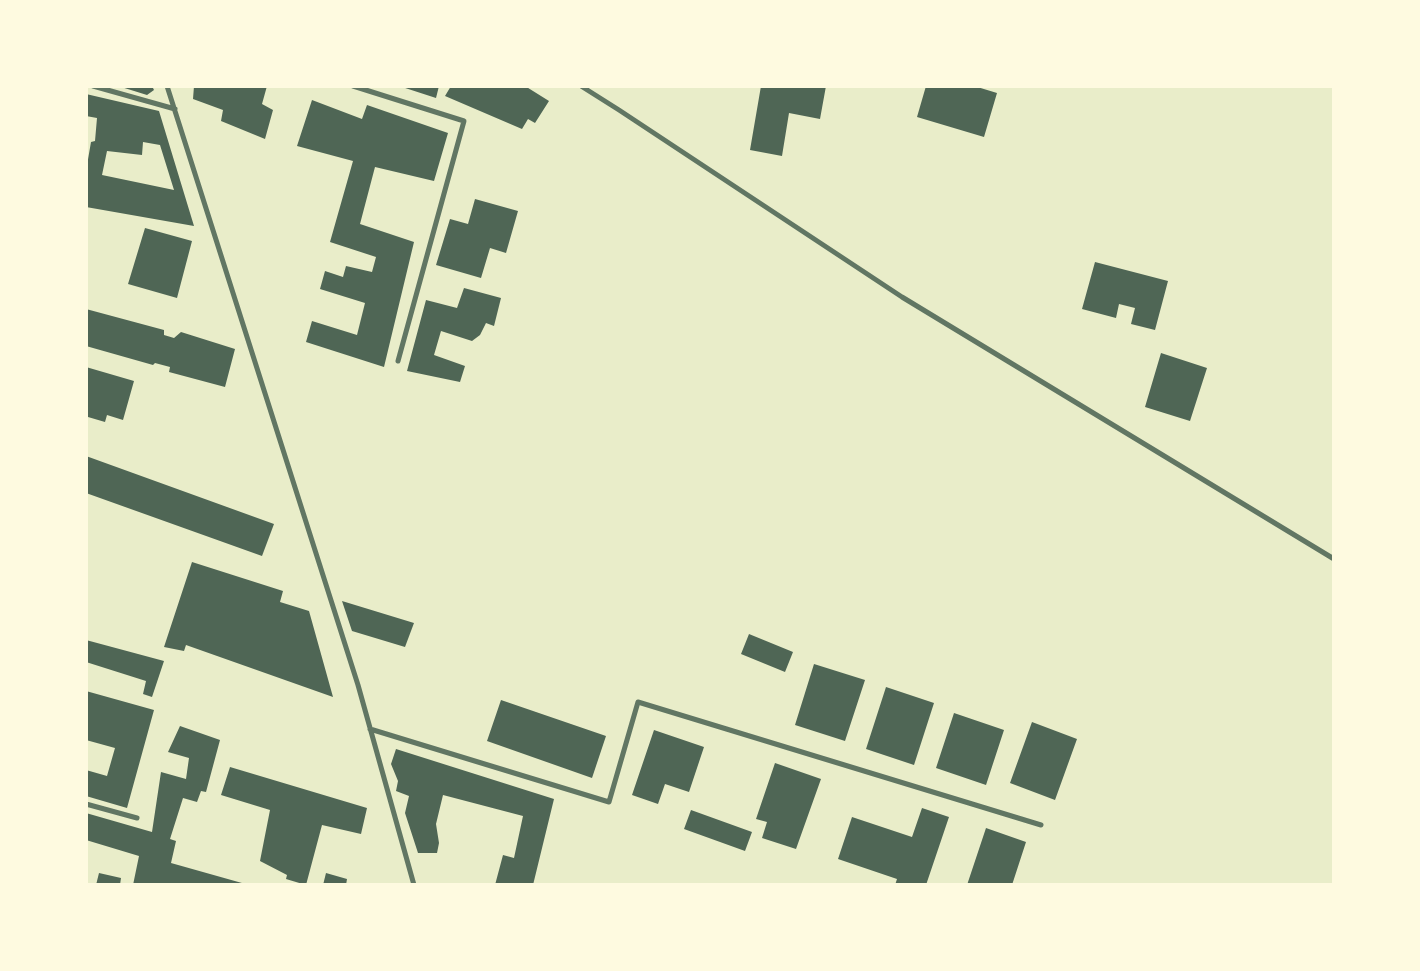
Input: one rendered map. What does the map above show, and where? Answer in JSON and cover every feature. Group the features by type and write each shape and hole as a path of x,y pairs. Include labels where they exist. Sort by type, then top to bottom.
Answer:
{"street":[{"path":"93,86 175,109"},
{"path":"167,86 358,685 414,885"},
{"path":"353,86 464,121 398,361"},
{"path":"581,86 902,297 1334,560"},
{"path":"370,730 610,802 638,702 1041,825"},
{"path":"86,804 137,818"}],"building":[{"path":"118,86 152,86 154,90 147,95"},
{"path":"194,86 267,86 262,104 273,110 265,139 221,121 223,110 193,99"},
{"path":"399,86 439,86 436,98"},
{"path":"451,86 525,86 549,101 535,123 528,119 522,129 445,96"},
{"path":"761,86 826,86 820,119 789,113 782,156 750,150"},
{"path":"926,86 974,86 997,93 984,137 917,117"},
{"path":"86,94 159,111 194,226 86,207 86,171 91,142 95,141 97,118 86,116","holes":["143,142 160,145 174,190 102,175 107,151 142,155"]},
{"path":"312,100 362,119 367,105 448,133 434,181 375,167 360,224 414,242 384,367 306,342 312,321 357,335 365,303 320,289 325,271 343,277 346,266 372,272 376,257 330,242 353,161 297,146"},
{"path":"475,199 518,211 506,253 490,248 481,278 436,265 450,219 468,224"},
{"path":"145,228 192,241 177,298 128,284"},
{"path":"1095,262 1168,281 1155,330 1131,324 1135,308 1119,304 1116,318 1082,309"},
{"path":"464,288 501,298 494,326 486,323 480,335 472,341 441,331 434,355 465,366 460,382 407,371 426,300 457,308"},
{"path":"86,309 164,330 164,335 174,338 181,332 235,349 225,387 169,372 170,367 155,363 153,365 86,346"},
{"path":"1161,353 1207,368 1190,421 1145,407"},
{"path":"86,367 134,381 123,420 107,415 105,422 88,417 86,413"},
{"path":"86,456 274,524 262,556 86,493"},
{"path":"192,562 283,591 280,602 309,611 333,697 186,645 184,651 164,647"},
{"path":"342,601 414,623 405,647 352,631"},
{"path":"749,634 793,652 785,672 741,654"},
{"path":"86,640 164,661 152,697 143,694 146,681 86,662"},
{"path":"814,664 865,680 845,741 795,725"},
{"path":"886,687 934,703 914,765 866,749"},
{"path":"86,691 154,710 127,808 86,796 86,770 107,776 115,748 86,740"},
{"path":"501,700 606,736 592,778 487,741"},
{"path":"954,713 1004,730 986,785 936,768"},
{"path":"1032,722 1077,739 1055,800 1010,783"},
{"path":"180,726 220,740 206,792 201,791 197,802 183,798 170,839 176,841 171,863 249,885 133,885 139,856 86,840 86,813 152,832 161,772 186,779 189,758 168,752"},
{"path":"654,730 704,747 689,792 665,784 658,804 632,795"},
{"path":"396,749 554,799 533,885 495,885 503,855 514,858 523,816 443,795 436,824 439,843 437,853 418,853 405,813 409,796 396,791 398,781 391,764"},
{"path":"775,763 821,779 796,849 762,838 767,822 756,819"},
{"path":"230,767 367,808 361,834 322,825 306,885 286,879 287,875 260,861 270,810 221,795"},
{"path":"922,808 949,817 926,885 895,885 897,879 838,859 852,817 912,837"},
{"path":"691,810 752,832 745,851 684,829"},
{"path":"986,828 1026,842 1012,885 967,885"},
{"path":"99,873 121,878 120,885 96,885"},
{"path":"326,873 347,879 346,885 323,885"}]}
